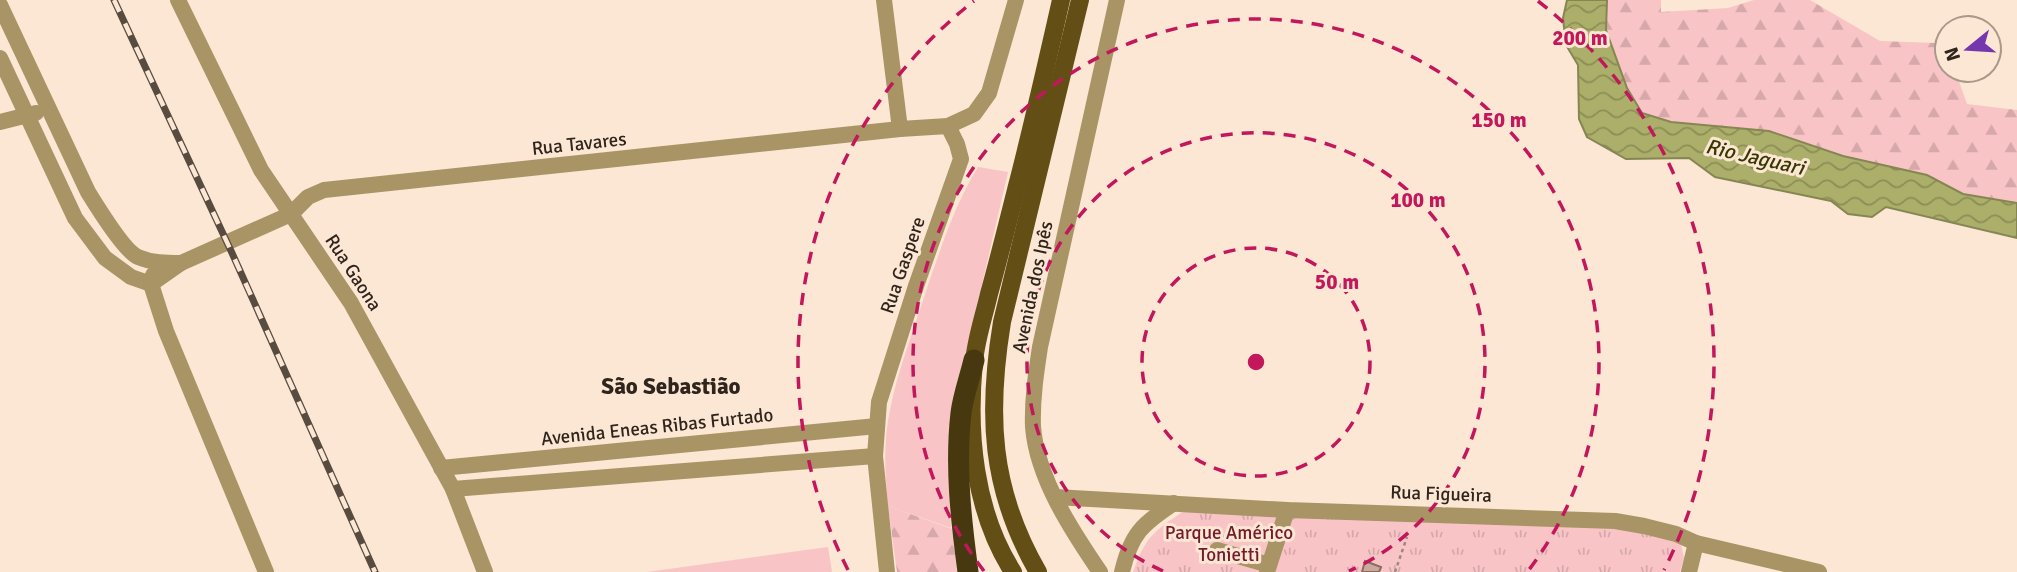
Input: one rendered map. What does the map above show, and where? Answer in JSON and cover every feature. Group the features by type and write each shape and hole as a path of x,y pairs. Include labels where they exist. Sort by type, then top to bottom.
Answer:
{"highway":[{"path":"968,572 960,499 959,455 961,411 974,360"}],"main road":[{"path":"1013,572 1004,559 983,506 975,461 972,421 974,360 1038,106 1060,0"},
{"path":"1038,572 1019,534 1007,499 993,433 992,398 1002,322 1080,0"}],"street":[{"name":"Rua Gaona","path":"178,0 261,170 351,303 453,489 485,572"},
{"path":"884,0 900,129"},
{"path":"948,126 974,114 989,93 1016,0"},
{"name":"Avenida dos Ipês","path":"1100,572 1055,497 1040,463 1033,428 1034,390 1040,347 1117,0"},
{"path":"0,5 88,192 101,213 135,256 158,263 181,263"},
{"path":"0,58 75,218 105,258 131,277 151,284"},
{"path":"0,122 48,109"},
{"name":"Rua Tavares","path":"181,263 291,214 308,197 324,190 948,126"},
{"name":"Rua Gaspere","path":"887,572 875,456 879,402 961,159 948,126"},
{"path":"158,263 151,284 166,331 267,572"},
{"path":"151,284 181,263"},
{"name":"Avenida Eneas Ribas Furtado","path":"441,468 877,426"},
{"path":"453,489 875,456"},
{"name":"Rua Figueira","path":"1055,497 1287,510 1615,521 1644,526 1676,534 1696,543 1819,572"},
{"path":"1122,572 1127,551 1135,535 1151,519 1174,503"},
{"path":"1217,550 1268,569 1287,510"},
{"path":"1689,572 1696,543"}],"path":[{"path":"1395,572 1407,537"}],"green space":[{"path":"1607,0 1661,0 1661,12 1728,8 1754,0 1810,0 1880,41 1933,43 1933,84 1960,84 1967,104 2017,110 2017,203 1963,194 1927,175 1843,156 1769,131 1671,122 1642,113 1627,88 1606,30"},
{"path":"978,167 1008,172 950,423 948,461 951,528 888,506 886,434 897,380 926,291 955,212"},
{"path":"888,506 952,529 957,572 897,572"},
{"name":"Parque Américo Tonietti","path":"1184,511 1629,525 1681,544 1684,558 1680,572 1133,572 1142,550 1152,536"},
{"path":"828,547 832,572 647,572"}],"water":[{"name":"Rio Jaguari","path":"1567,0 1607,0 1606,30 1627,88 1642,113 1671,122 1769,131 1843,156 1927,175 1963,194 2017,203 2017,238 1886,207 1872,217 1848,214 1831,201 1715,177 1689,158 1626,159 1587,137 1579,119 1578,65 1566,45 1563,18"}],"building":[{"path":"1365,561 1381,567 1379,572 1362,572"}],"railway":[{"path":"114,0 232,253 375,572"}],"district":[{"name":"São Sebastião","path":"671,386"}]}
